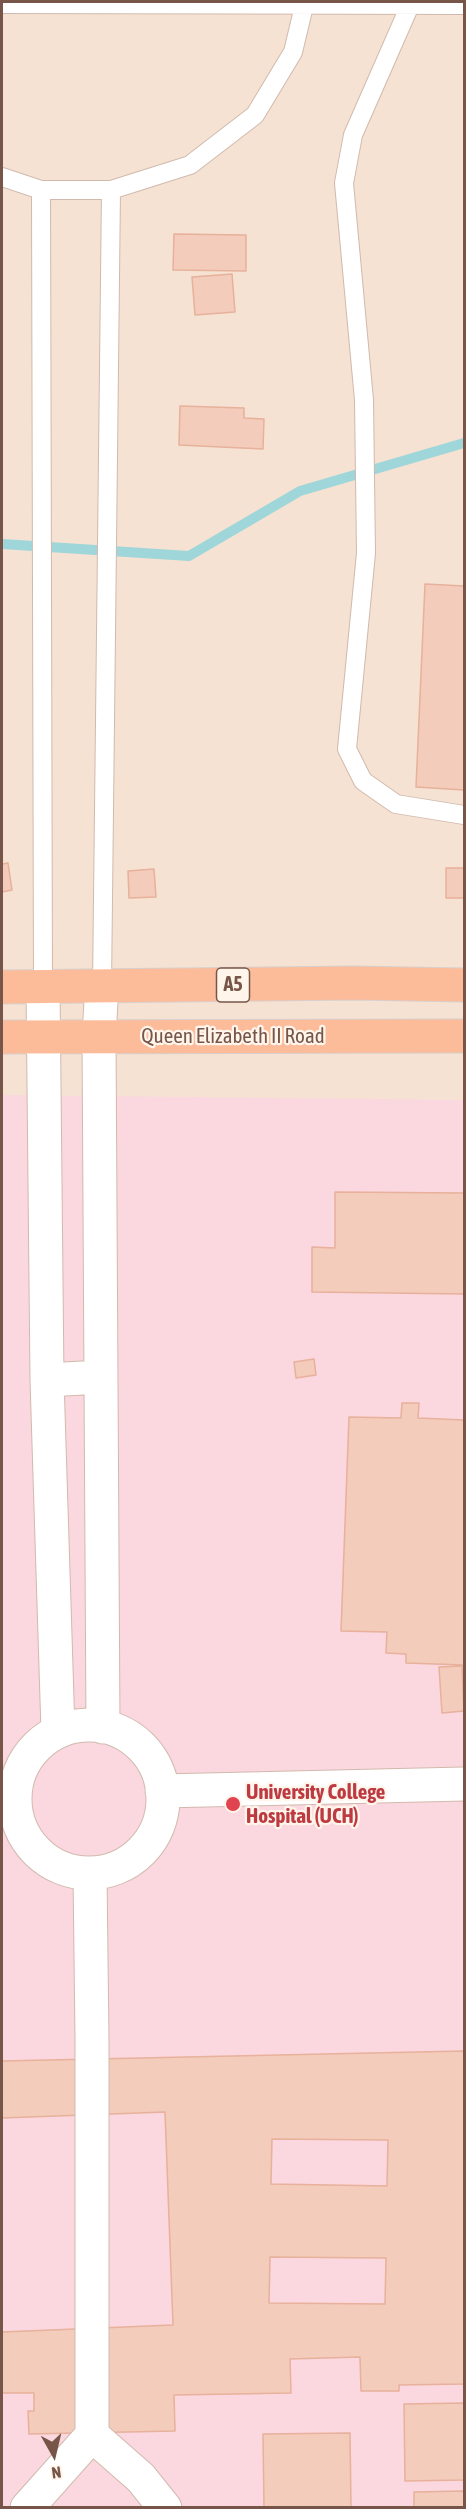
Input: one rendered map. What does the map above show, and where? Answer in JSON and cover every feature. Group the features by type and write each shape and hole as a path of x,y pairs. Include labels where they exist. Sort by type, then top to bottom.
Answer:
{"highway":[{"name":"A5","path":"2,987 342,983 465,985"},
{"name":"Queen Elizabeth II Road","path":"2,1037 465,1036"}],"street":[{"path":"43,986 47,1380 58,1731"},
{"path":"102,986 99,1035 104,1727"},
{"path":"47,1380 101,1377"},
{"path":"81,1725 104,1727 134,1740 146,1751 155,1765 162,1791 162,1813 148,1844 122,1865 106,1871 90,1873 71,1870 54,1864 38,1853 26,1839 7,1797 30,1753 43,1741 58,1731 81,1725"},
{"path":"162,1791 465,1784"},
{"path":"27,2508 92,2435 90,1873"},
{"path":"92,2435 141,2478 165,2508"}],"lane":[{"path":"2,177 41,190 111,190 190,165 255,115 293,52 305,3"},
{"path":"411,3 353,135 344,183 364,400 366,491 366,553 347,748 363,781 396,804 465,815"},
{"path":"2,4 465,4"},
{"path":"41,190 43,986"},
{"path":"102,986 111,190"}],"shaded area":[{"path":"2,2 464,2 464,2507 2,2507"},
{"name":"University College Hospital (UCH)","path":"2,1095 464,1100 464,2507 2,2508"}],"building":[{"path":"174,234 246,235 246,271 173,270"},
{"path":"232,274 235,312 195,315 192,277"},
{"path":"180,406 244,408 244,418 264,419 263,449 179,445"},
{"path":"425,584 464,586 464,790 416,787"},
{"path":"8,863 12,890 2,892 2,864"},
{"path":"446,868 464,868 464,898 446,898"},
{"path":"154,869 156,897 129,898 128,871"},
{"path":"335,1192 464,1193 464,1294 312,1292 312,1247 335,1248"},
{"path":"314,1359 316,1375 296,1378 294,1362"},
{"path":"402,1403 419,1403 418,1418 464,1420 464,1665 406,1663 406,1654 386,1653 387,1632 341,1631 349,1417 401,1418"},
{"path":"462,1666 464,1711 442,1713 439,1667"},
{"path":"464,2051 464,2384 399,2385 399,2391 361,2391 360,2357 290,2359 291,2393 174,2395 175,2431 29,2434 28,2411 34,2411 34,2393 2,2393 2,2332 173,2325 165,2112 2,2118 2,2061","holes":["272,2139 388,2140 387,2186 271,2184","270,2257 386,2258 385,2304 269,2303"]},
{"path":"464,2403 464,2480 405,2481 404,2404"},
{"path":"350,2433 351,2508 264,2508 263,2434"},
{"path":"464,2491 464,2508 414,2508 414,2492"}],"waterway":[{"path":"2,544 189,556 300,491 464,443"}],"place":[{"name":"University College Hospital (UCH)","path":"233,1804"}]}
